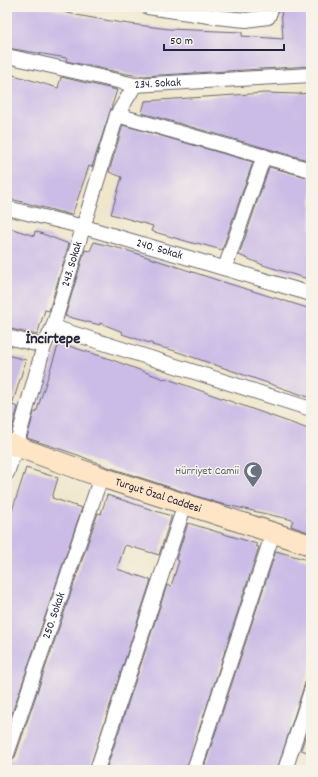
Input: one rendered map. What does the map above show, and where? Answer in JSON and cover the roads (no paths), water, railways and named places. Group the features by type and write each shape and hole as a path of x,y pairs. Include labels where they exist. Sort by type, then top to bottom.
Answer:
{"street":[{"path":"148,7 246,20 268,17 272,7"},
{"name":"234. Sokak","path":"7,56 135,85 311,75"},
{"name":"243. Sokak","path":"7,473 12,444 44,346 53,327 117,115 135,85"},
{"path":"117,115 311,170"},
{"path":"225,268 264,156"},
{"name":"240. Sokak","path":"7,208 84,226 311,294"},
{"path":"53,327 311,410"},
{"path":"7,337 44,346"},
{"name":"Turgut Özal Caddesi","path":"12,444 101,477 311,545"},
{"name":"250. Sokak","path":"7,754 101,477"},
{"path":"97,770 185,504"},
{"path":"194,770 273,533"},
{"path":"285,770 311,691"}],"place":[{"name":"Hürriyet Camii","path":"253,488"}],"district":[{"name":"İncirtepe","path":"53,339"}]}
